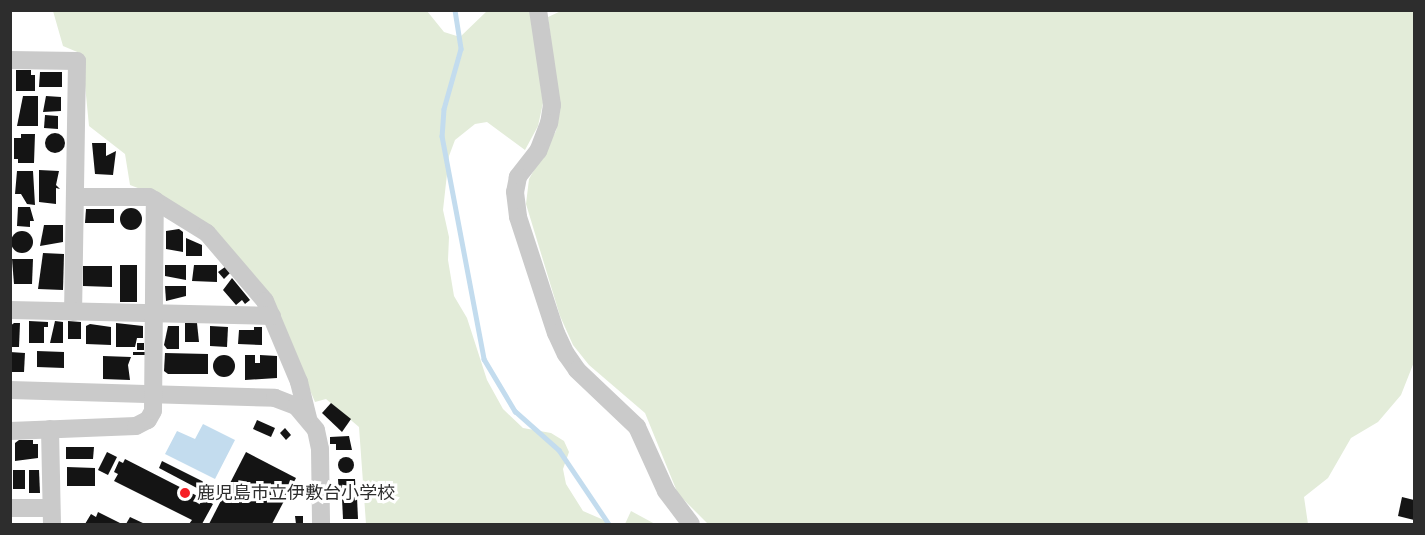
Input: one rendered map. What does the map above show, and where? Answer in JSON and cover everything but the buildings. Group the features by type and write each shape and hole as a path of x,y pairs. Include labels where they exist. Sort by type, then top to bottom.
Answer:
{"street":[{"path":"538,10 552,105 549,123 538,151 518,177 515,192 518,217 556,333 566,354 577,370 637,427 666,491 691,525"},
{"path":"10,60 77,61 73,312"},
{"path":"75,197 154,200 207,233 265,301 299,382 308,418 320,449 321,525"},
{"path":"10,430 136,426 148,420 153,411 154,200"},
{"path":"10,310 272,316"},
{"path":"10,390 153,392 275,398 296,406 308,418"},
{"path":"10,508 52,516 50,429"}],"green space":[{"path":"53,11 427,11 444,32 460,37 487,11 531,11 543,103 538,126 525,150 487,122 475,124 455,140 449,156 443,210 449,237 448,260 454,296 467,318 487,380 503,409 523,428 551,433 564,441 569,452 563,469 566,484 583,511 613,524 366,524 359,427 326,399 315,402 287,336 164,198 130,185 125,154 89,126 82,54 63,46"},
{"path":"561,11 1414,11 1414,362 1401,395 1378,422 1351,438 1328,478 1304,497 1308,524 708,524 678,494 645,413 589,365 573,345 560,316 526,204 529,179 556,131 559,107 548,17"},
{"path":"631,511 655,524 625,524"}],"water":[{"path":"203,424 235,440 215,479 165,454 177,431 195,439"}],"waterway":[{"path":"455,10 461,49 444,109 442,136 484,359 515,411 559,450 609,524"}],"place":[{"name":"鹿児島市立伊敷台小学校","path":"185,493"}]}
